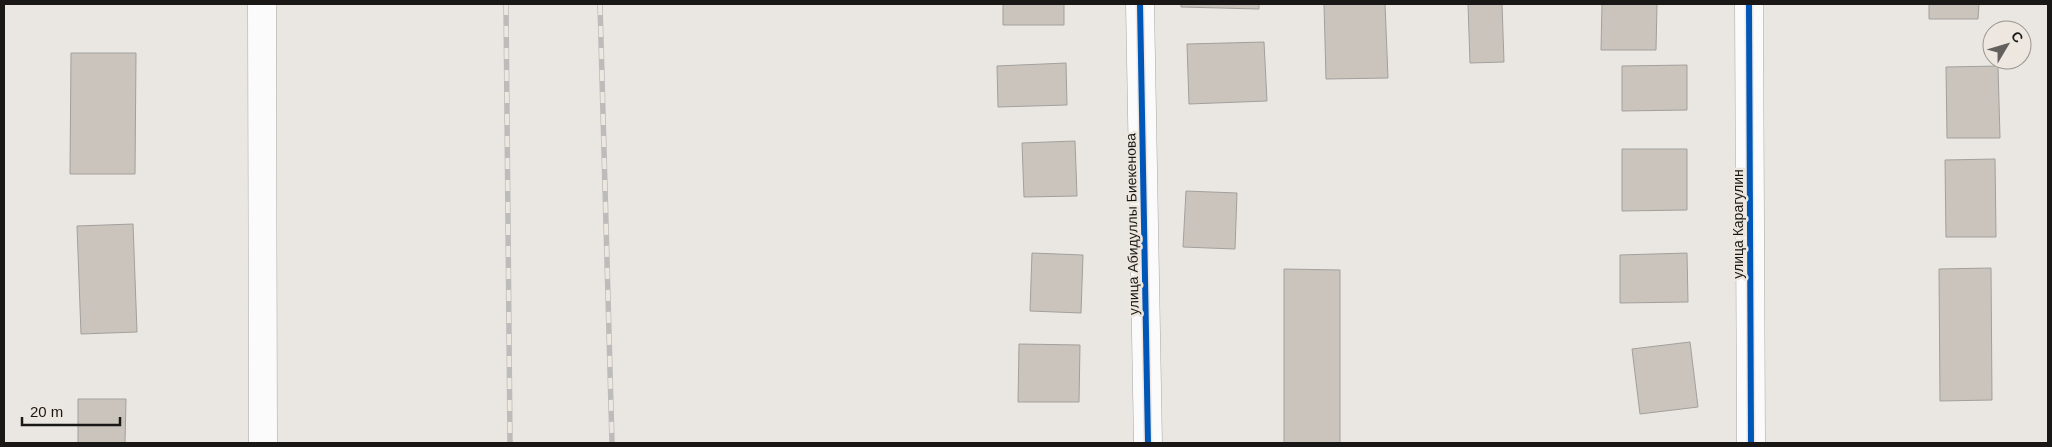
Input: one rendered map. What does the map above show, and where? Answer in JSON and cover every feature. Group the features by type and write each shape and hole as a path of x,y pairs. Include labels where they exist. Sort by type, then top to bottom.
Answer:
{"street":[{"path":"262,4 263,443"},
{"name":"улица Абидуллы Биекенова","path":"1140,4 1148,443"},
{"name":"улица Карагулин","path":"1750,4 1751,443"}],"building":[{"path":"1003,4 1064,4 1064,25 1003,25"},
{"path":"1181,4 1259,4 1259,9 1181,7"},
{"path":"1324,4 1385,4 1388,78 1326,79"},
{"path":"1468,4 1502,4 1504,62 1470,63"},
{"path":"1602,4 1657,4 1656,50 1601,50"},
{"path":"1929,4 1979,4 1978,19 1929,19"},
{"path":"1264,42 1267,101 1189,104 1187,44"},
{"path":"71,53 136,53 135,174 70,174"},
{"path":"1066,63 1067,105 998,107 997,66"},
{"path":"1687,65 1687,110 1622,111 1622,66"},
{"path":"1982,66 1982,70 1998,70 2000,138 1947,138 1946,67"},
{"path":"1075,141 1077,196 1024,197 1022,143"},
{"path":"1622,149 1687,149 1687,210 1622,211"},
{"path":"1995,159 1996,237 1946,237 1945,160"},
{"path":"1186,191 1237,193 1235,249 1183,247"},
{"path":"133,224 137,332 81,334 77,226"},
{"path":"1032,253 1083,255 1081,313 1030,311"},
{"path":"1687,253 1688,302 1620,303 1620,255"},
{"path":"1991,268 1992,400 1940,401 1939,269"},
{"path":"1284,269 1340,270 1340,443 1284,443"},
{"path":"1690,342 1698,407 1640,414 1632,349"},
{"path":"1019,344 1080,345 1079,402 1018,402"},
{"path":"78,399 126,399 125,443 78,443"}],"railway":[{"path":"506,4 510,443"},
{"path":"600,4 612,443"}],"cycle path":[{"path":"1140,4 1148,443"},
{"path":"1749,4 1751,443"}]}
